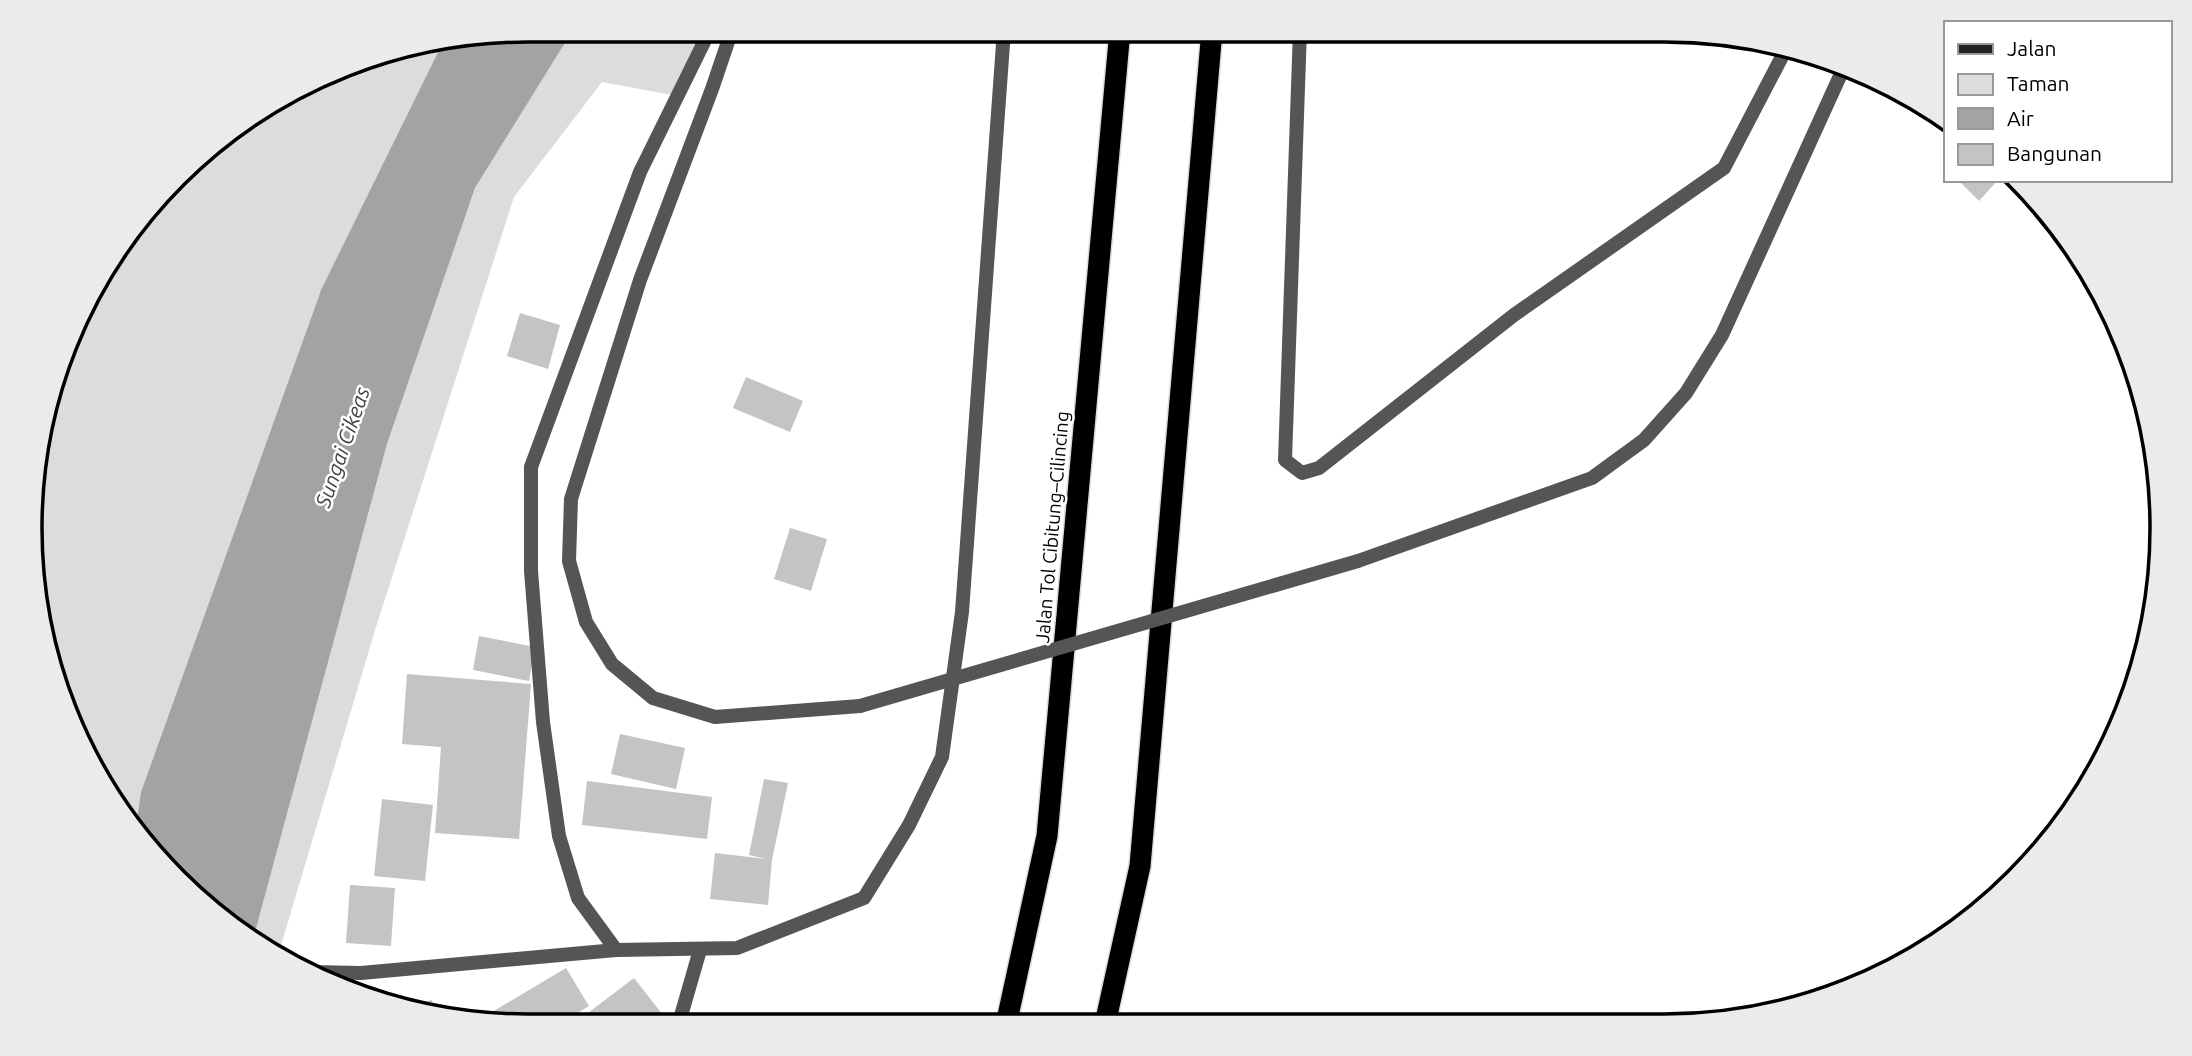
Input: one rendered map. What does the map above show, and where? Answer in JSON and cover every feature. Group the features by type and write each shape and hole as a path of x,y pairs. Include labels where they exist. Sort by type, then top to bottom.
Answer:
{"highway":[{"name":"Jalan Tol Cibitung–Cilincing","path":"1008,1014 1046,836 1119,42"},
{"path":"1107,1014 1140,866 1211,42"}],"street":[{"path":"616,950 578,898 559,836 543,722 533,598 531,467 640,173 704,42"},
{"path":"728,42 640,280 571,499 569,561 586,622 612,664 653,698 715,717 860,706 1358,561 1592,478 1644,440 1686,393 1722,335 1840,75"},
{"path":"332,972 361,973 616,950 737,948 864,898 909,825 942,757 962,612 1003,42"},
{"path":"1300,42 1285,460 1302,473 1319,468 1514,315 1724,168 1782,57"},
{"path":"681,1014 700,950"}],"green space":[{"path":"566,42 704,42 677,96 602,82 514,197 376,627 281,946 256,930 387,444 475,188"},
{"path":"439,50 319,295 141,792 137,817 107,771 79,714 59,654 46,591 42,528 46,465 59,402 79,342 107,285 142,232 184,184 232,142 285,107 342,79"}],"water":[{"name":"Sungai Cikeas","path":"566,42 475,188 387,444 256,930 232,914 184,872 137,817 141,792 321,290 439,50 496,43"}],"building":[{"path":"1960,182 1996,182 1979,201"},
{"path":"520,313 560,325 548,369 507,356"},
{"path":"746,377 803,401 790,432 733,408"},
{"path":"790,528 827,539 811,591 774,579"},
{"path":"479,636 535,647 529,681 473,670"},
{"path":"407,674 531,684 519,839 435,833 441,747 402,744"},
{"path":"620,734 685,748 676,789 611,774"},
{"path":"764,779 788,783 772,860 768,905 710,899 715,853 766,859 749,855"},
{"path":"587,781 712,797 707,839 582,825"},
{"path":"382,799 433,805 425,881 374,876"},
{"path":"350,885 395,888 391,946 346,943"},
{"path":"566,968 589,1006 576,1014 491,1013"},
{"path":"634,978 662,1014 587,1014"}]}
